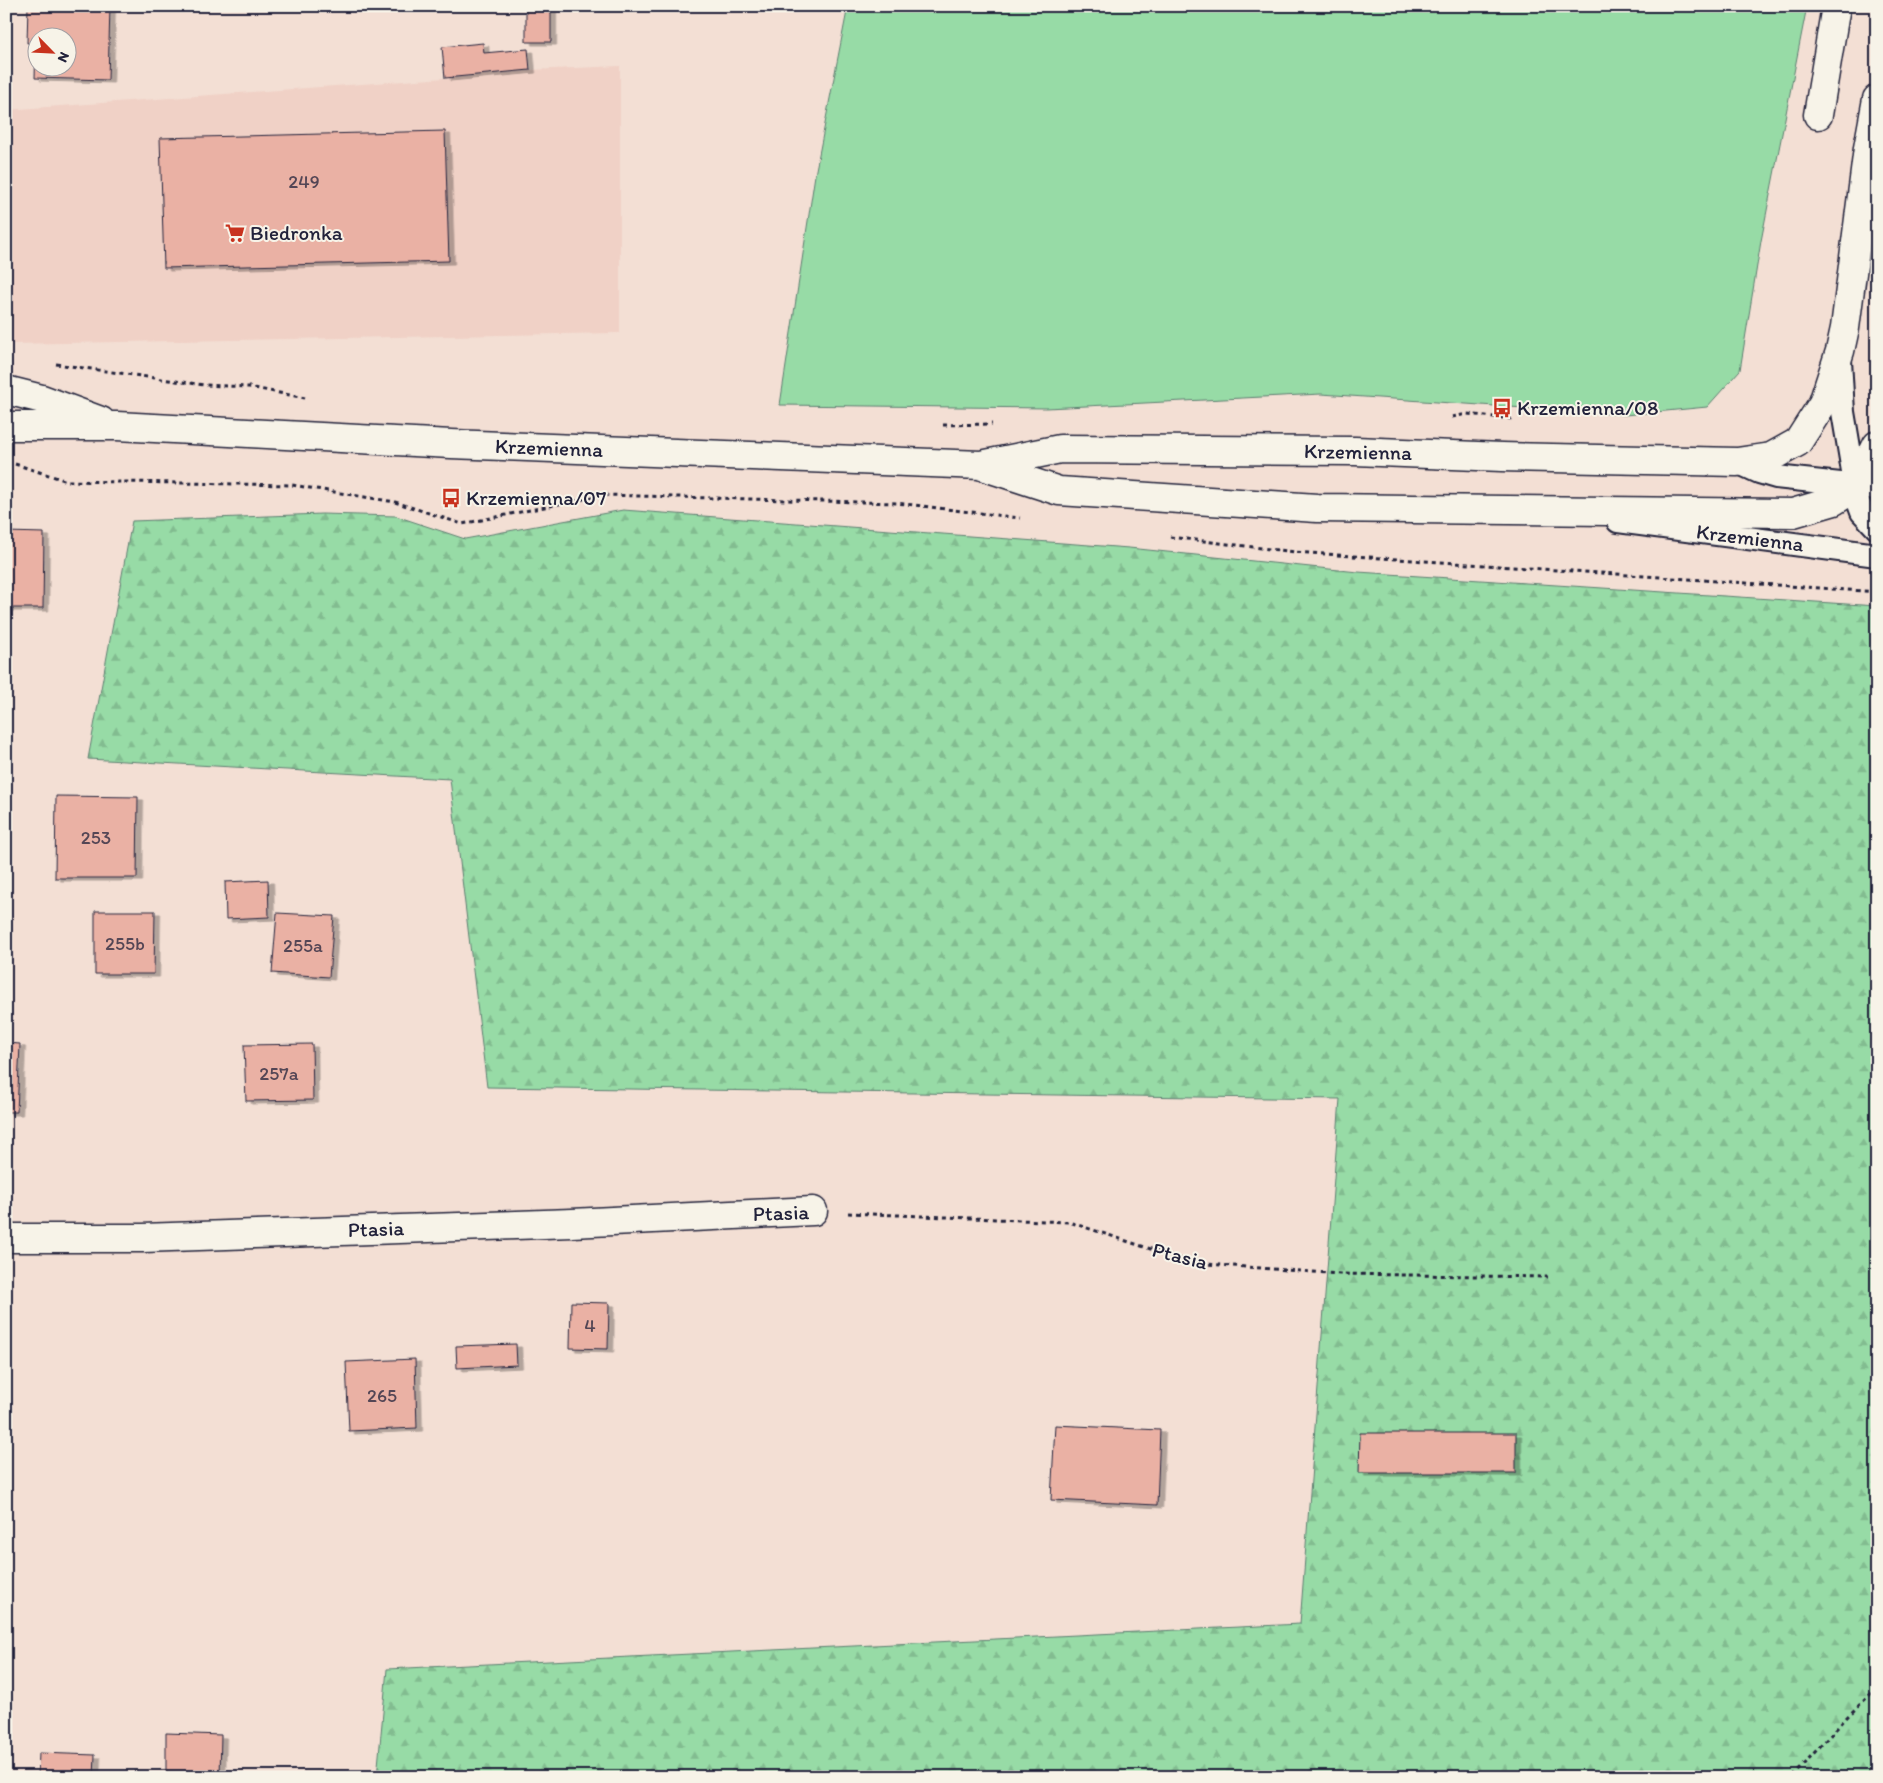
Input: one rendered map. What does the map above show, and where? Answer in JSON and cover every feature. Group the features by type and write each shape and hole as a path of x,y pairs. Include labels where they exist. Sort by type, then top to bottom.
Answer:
{"main road":[{"path":"1818,115 1836,6"},
{"name":"Krzemienna","path":"6,426 117,426 451,444 981,465 1060,449 1355,451 1502,457 1737,462 1771,457 1798,442 1823,403 1840,351 1845,328 1868,148 1877,99"},
{"name":"Krzemienna","path":"6,390 42,399 117,426"},
{"path":"1866,487 1877,445"},
{"name":"Krzemienna","path":"981,465 1060,491 1317,508 1793,513 1834,501 1866,487"},
{"name":"Ptasia","path":"6,1238 144,1238 581,1222 813,1211"}],"lane":[{"path":"1840,351 1843,412 1866,487 1862,512 1877,528"},
{"name":"Krzemienna","path":"1737,462 1776,477 1866,487"},
{"name":"Krzemienna","path":"1533,510 1877,555"}],"path":[{"path":"56,364 204,385 249,387 313,400"},
{"path":"1450,417 1468,414 1516,419"},
{"path":"934,425 993,424"},
{"path":"6,461 67,481 292,484 395,502 462,524 603,495 897,503 1022,518"},
{"path":"1168,537 1295,552 1877,592"},
{"name":"Ptasia","path":"813,1211 1070,1222 1193,1263 1340,1274 1548,1277"},
{"path":"1792,1777 1848,1716 1877,1688"}],"shaded area":[{"path":"620,66 620,333 6,343 6,110 445,78 530,70"}],"green space":[{"path":"848,6 1807,6 1761,241 1740,370 1707,407 1625,415 1321,394 1047,408 780,405 815,175"},
{"path":"623,510 1129,548 1358,572 1877,606 1877,1777 377,1777 387,1669 1300,1624 1340,1099 487,1087 450,779 88,759 132,521 322,514 396,516 465,539"}],"building":[{"path":"28,6 110,6 108,80 35,78 78,78 78,28 28,28 27,43"},
{"path":"526,6 551,6 551,42 526,42"},
{"path":"483,43 484,53 528,49 530,70 445,78 442,47"},
{"path":"445,131 449,261 164,268 160,138"},
{"path":"6,532 44,533 43,608 6,608"},
{"path":"56,796 138,797 137,878 55,878"},
{"path":"268,880 269,917 226,919 225,882"},
{"path":"95,911 155,911 154,974 95,974"},
{"path":"277,913 334,916 329,977 272,973"},
{"path":"6,1043 20,1044 17,1112 6,1112"},
{"path":"312,1044 313,1100 246,1101 244,1045"},
{"path":"571,1302 609,1303 608,1349 570,1348"},
{"path":"516,1344 517,1365 457,1368 456,1346"},
{"path":"415,1359 417,1428 349,1431 346,1362"},
{"path":"1055,1425 1160,1430 1157,1505 1051,1500"},
{"path":"1360,1433 1516,1433 1516,1473 1359,1473"},
{"path":"166,1733 221,1735 220,1777 166,1777"},
{"path":"39,1753 95,1755 94,1777 38,1777"}],"place":[{"name":"Biedronka","path":"235,233"},
{"name":"Krzemienna/08","path":"1502,408"},
{"name":"Krzemienna/07","path":"451,498"}]}
